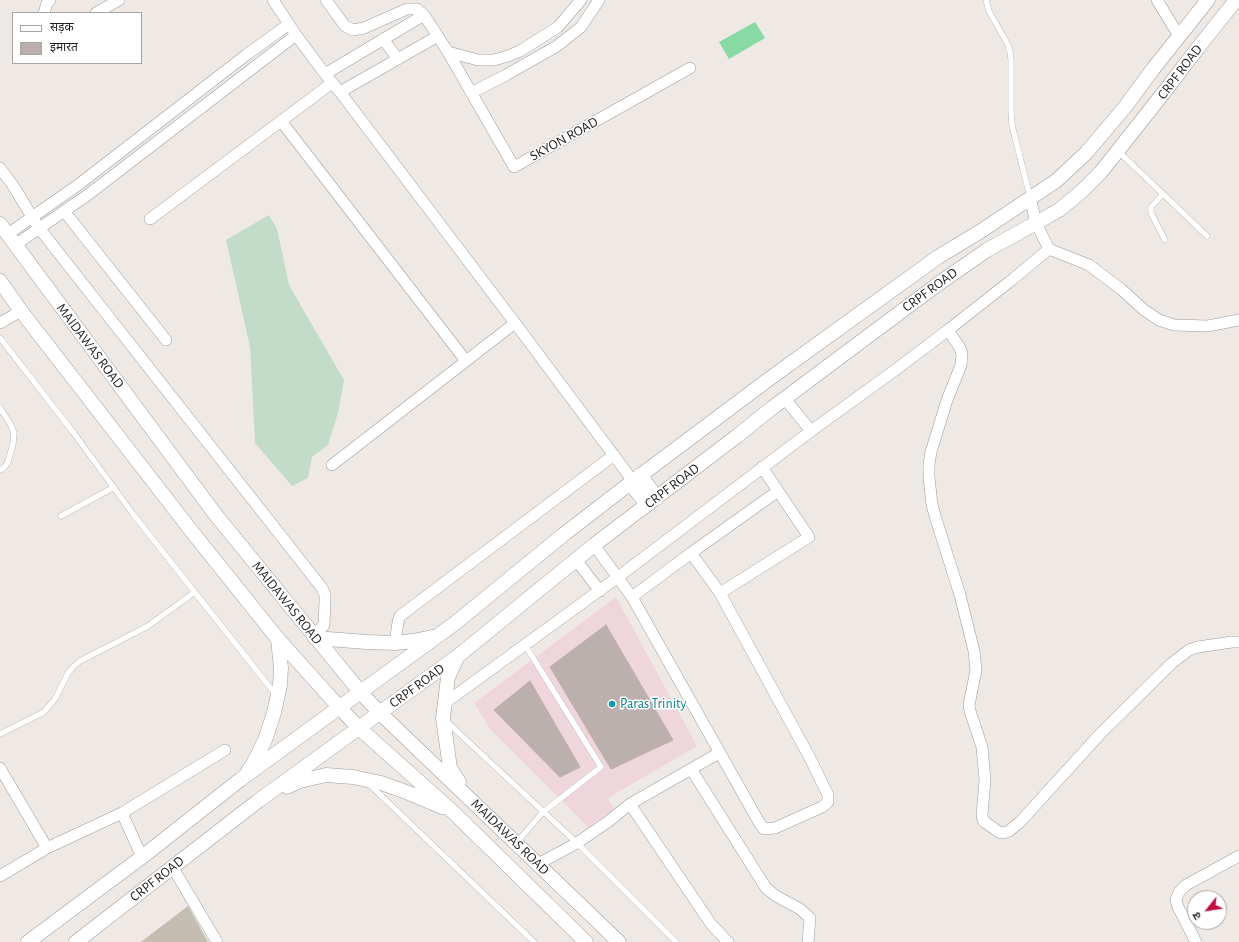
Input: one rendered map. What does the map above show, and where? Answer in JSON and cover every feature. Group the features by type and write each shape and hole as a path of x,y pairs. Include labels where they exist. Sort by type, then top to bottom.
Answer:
{"street":[{"path":"44,12 47,3 50,0"},
{"path":"98,12 119,0"},
{"path":"273,0 296,35 325,74 614,455 652,501"},
{"path":"325,74 424,15 417,10 408,9 364,28 353,30 345,26 326,0"},
{"path":"448,52 478,60 494,60 508,56 520,51 558,27 581,0"},
{"path":"471,93 557,46 581,27 600,0"},
{"path":"1157,0 1179,36"},
{"path":"28,942 142,857 241,779 339,707 361,693 460,619 563,535 634,480 804,353 938,257 981,231 1056,181 1086,153 1125,107 1208,0"},
{"name":"CRPF ROAD","path":"76,942 258,801 458,656 594,545 938,284 987,250 1059,210 1081,192 1100,172 1236,0"},
{"name":"SKYON ROAD","path":"424,15 448,52 514,167 690,68"},
{"path":"8,235 78,184 289,24"},
{"path":"8,235 39,228 89,194 296,35"},
{"path":"340,92 438,36"},
{"path":"383,39 398,59"},
{"path":"150,219 332,83"},
{"path":"281,121 466,361"},
{"path":"0,168 12,184 39,228 322,588 325,602 324,625 315,637"},
{"path":"78,184 89,194"},
{"path":"1030,197 1036,223 1049,249 1089,265 1121,289 1144,310 1159,320 1174,325 1208,326 1239,320"},
{"path":"64,211 166,340"},
{"name":"MAIDAWAS ROAD","path":"8,235 215,514 361,693 619,942"},
{"path":"445,703 618,577 811,430 898,368 1013,279 1049,249"},
{"name":"MAIDAWAS ROAD","path":"0,281 21,311 193,533 278,639 359,728 452,811 586,942"},
{"path":"0,322 21,311"},
{"path":"332,465 515,323"},
{"path":"948,330 960,348 962,359 930,452 929,478 932,505 960,595 974,651 976,670 969,705 982,747 985,780 982,815 983,820 998,832 1004,833 1014,827 1101,733 1172,662 1189,650 1198,647 1239,642"},
{"path":"785,399 811,430"},
{"path":"395,643 400,616 614,455"},
{"path":"720,593 808,537 762,467"},
{"path":"632,597 778,491"},
{"path":"594,545 632,597 760,824 764,829 775,828 822,807 828,802 828,796 810,758 720,593 691,553"},
{"path":"576,560 600,590"},
{"path":"315,637 395,643 413,642 437,636"},
{"path":"241,779 253,764 265,740 274,713 281,668 278,639"},
{"path":"458,656 448,677 443,718 450,768 469,798"},
{"path":"0,876 47,848 122,813 226,750"},
{"path":"538,864 577,844 630,804 719,753"},
{"path":"0,768 47,848"},
{"path":"691,769 766,888 776,896 800,909 810,918 808,942"},
{"path":"258,801 300,781 326,775 381,783 409,792 452,811"},
{"path":"630,804 711,924 728,942"},
{"path":"122,813 142,857"},
{"path":"1196,942 1178,907 1176,900 1179,892 1186,884 1239,856"},
{"path":"173,868 216,942"}],"lane":[{"path":"986,0 989,11 1008,44 1010,52 1012,125 1030,197"},
{"path":"1118,150 1207,236"},
{"path":"1163,194 1151,207 1151,213 1165,240"},
{"path":"0,338 277,697"},
{"path":"0,408 11,424 14,433 10,458 4,468 0,470"},
{"path":"61,516 114,487"},
{"path":"0,734 44,712 55,699 68,673 80,661 148,626 195,592"},
{"path":"516,843 543,812 601,767 525,645"},
{"path":"443,718 577,844 676,942"},
{"path":"364,780 534,942"}],"shaded area":[{"path":"616,597 697,746 608,798 614,809 588,827 490,729 474,703"},
{"path":"188,906 208,942 141,942"}],"green space":[{"path":"755,22 765,38 729,59 719,42"},
{"path":"269,215 277,229 289,285 344,380 338,413 328,445 312,457 308,478 292,486 255,443 250,347 226,240"}],"building":[{"name":"Paras Trinity","path":"606,625 673,740 611,769 550,667"},
{"path":"530,681 580,767 560,777 494,710"}],"place":[{"name":"Paras Trinity","path":"612,704"}]}
